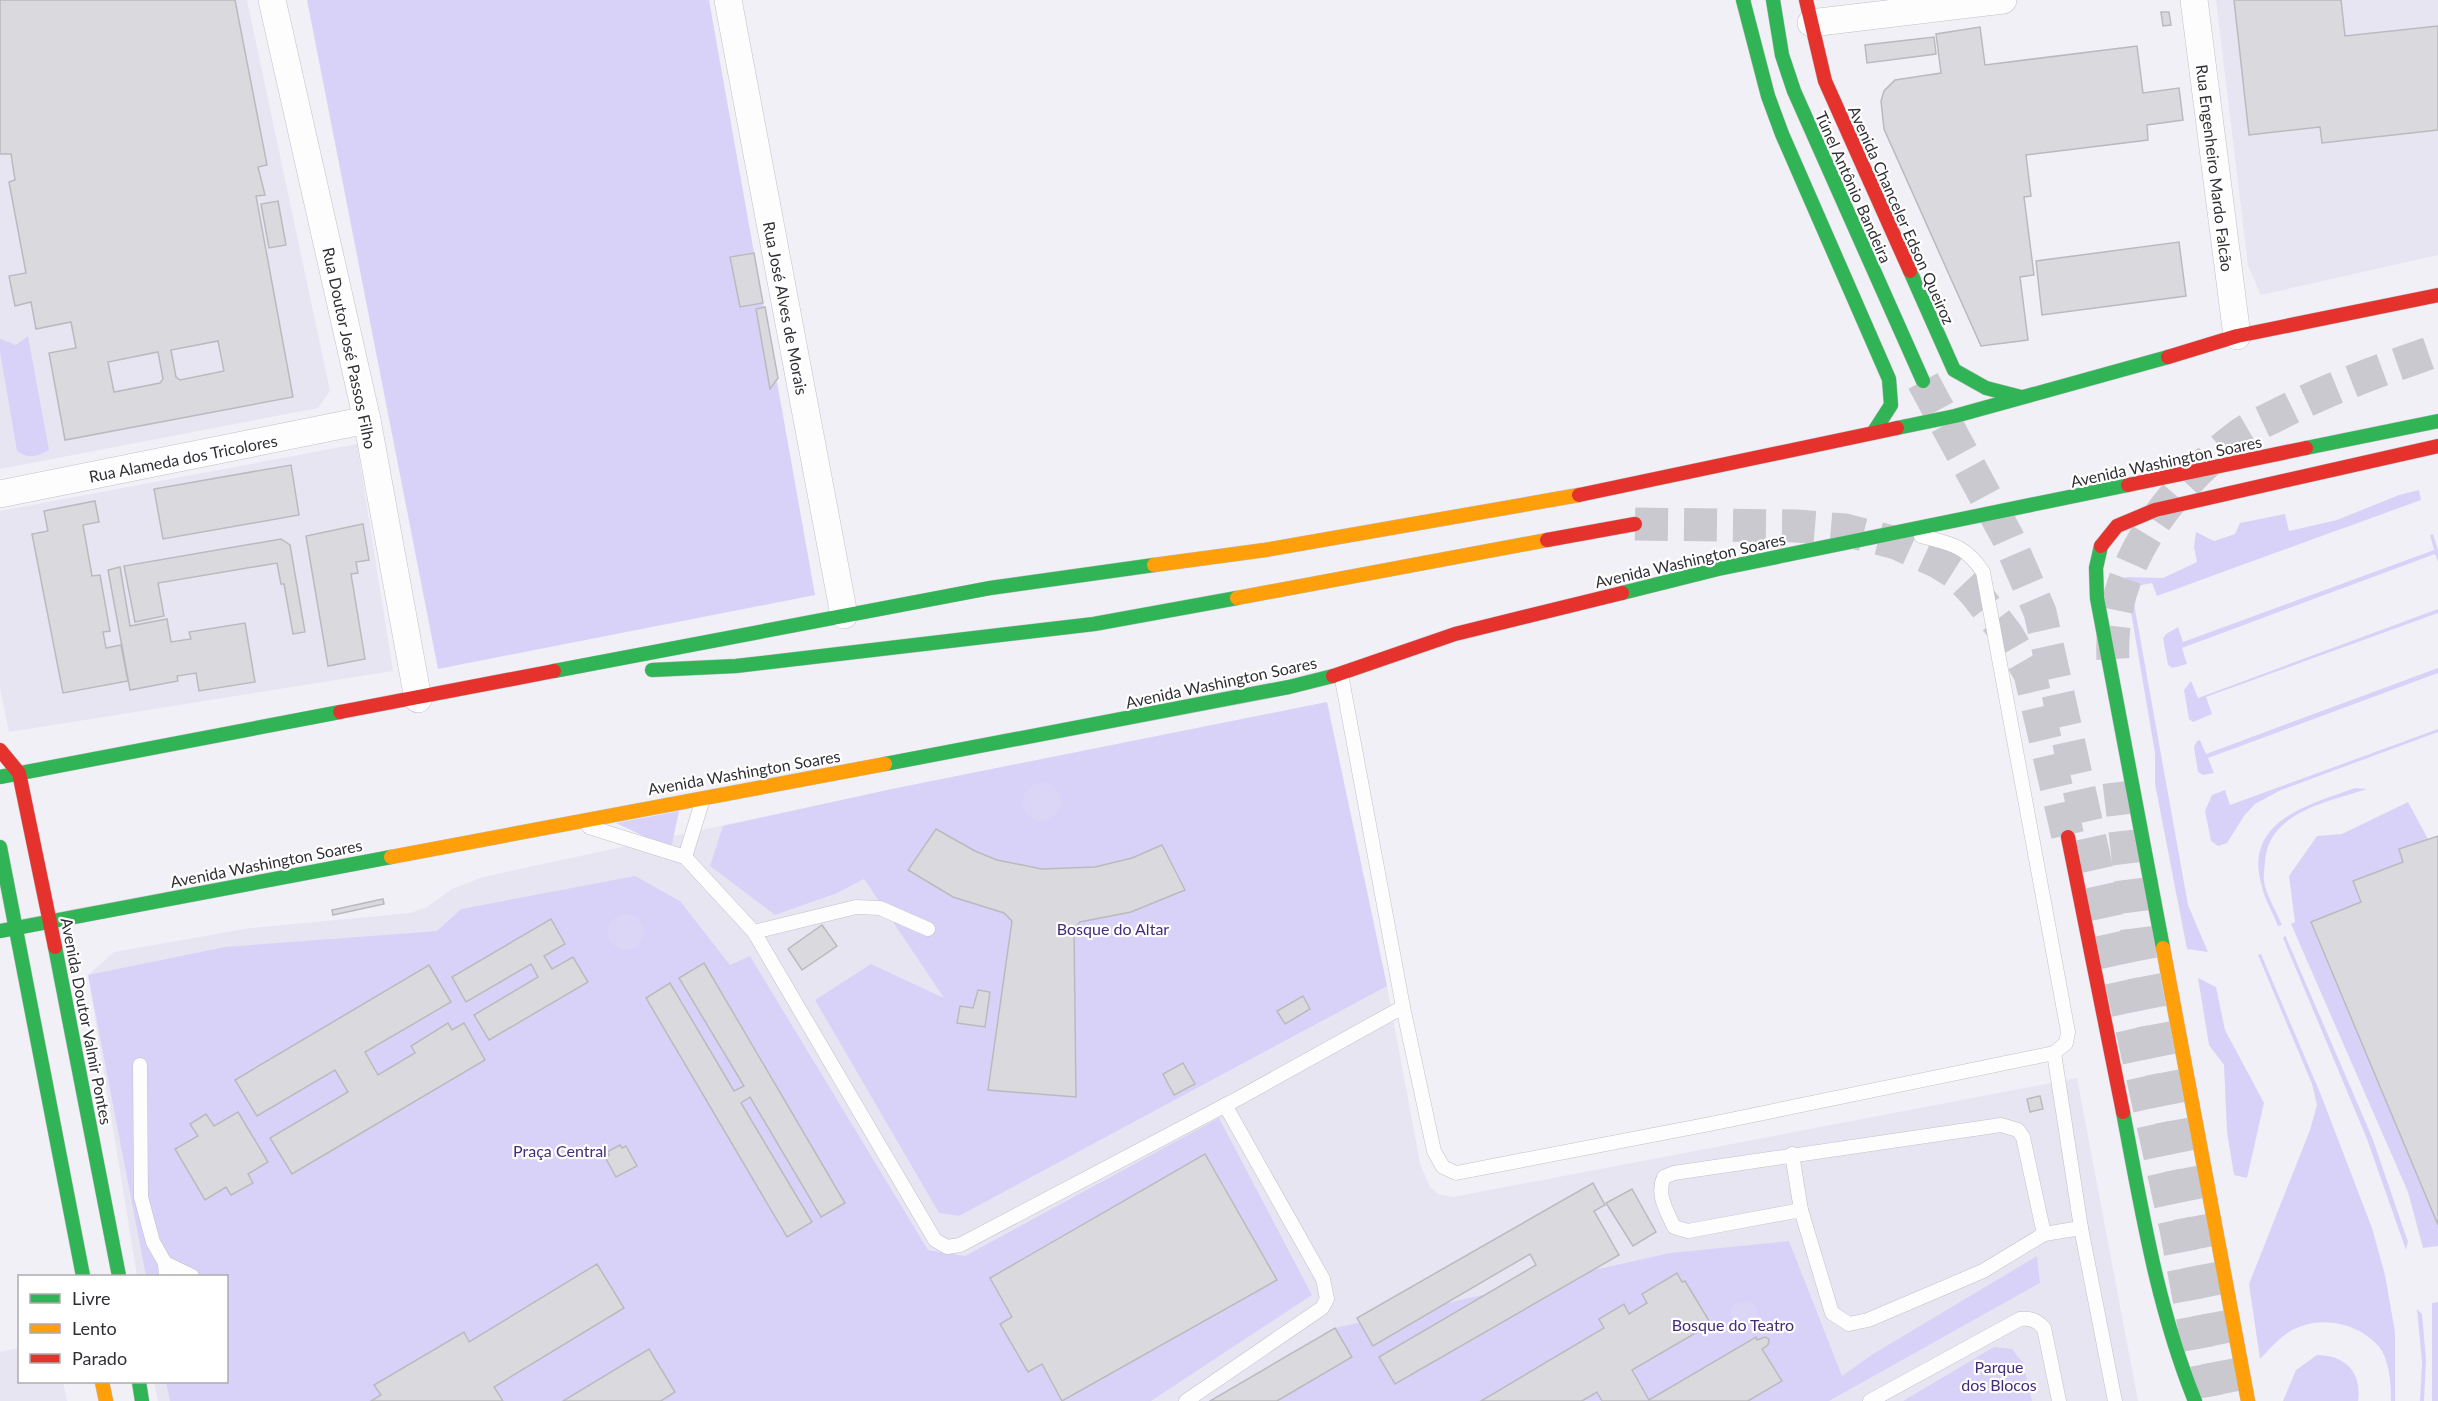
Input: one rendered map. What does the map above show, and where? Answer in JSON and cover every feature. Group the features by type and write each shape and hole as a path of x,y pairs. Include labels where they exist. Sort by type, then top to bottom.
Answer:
{"main road":[{"path":"1743,0 1765,85 1782,134 1892,389 1890,414 1873,433"},
{"name":"Túnel Antônio Bandeira","path":"1773,0 1782,56 1794,91 1923,381"},
{"name":"Avenida Chanceler Edson Queiroz","path":"1809,11 1825,81 1954,370 1968,381 1992,392 2022,397"},
{"path":"0,777 990,588 1265,550 1561,498 1955,416 2128,370 2237,336 2438,295"},
{"name":"Avenida Washington Soares","path":"0,931 1289,687 1341,674 1455,634 1718,568 1857,541 1896,530 2076,497 2438,421"},
{"path":"2248,1401 2097,598 2094,573 2097,556 2106,538 2117,526 2138,518 2197,500 2438,446"},
{"path":"543,674 736,666 1094,624 1635,524"},
{"path":"0,750 19,773"},
{"name":"Avenida Doutor Valmir Pontes","path":"19,773 119,1275"},
{"path":"2068,837 2159,1296 2174,1349 2195,1401"},
{"path":"0,847 83,1275"},
{"path":"102,1383 106,1401"},
{"path":"139,1383 142,1401"}],"street":[{"name":"Rua Doutor José Passos Filho","path":"272,0 367,420 418,699"},
{"name":"Rua José Alves de Morais","path":"728,0 844,615"},
{"path":"1809,11 2003,0"},
{"name":"Rua Engenheiro Mardo Falcão","path":"2194,0 2237,336"},
{"name":"Rua Alameda dos Tricolores","path":"0,494 367,420"}],"lane":[{"path":"1341,674 1403,1007 1434,1151 1443,1167 1456,1173 1710,1124 2054,1053 2066,1043 2068,1032 1983,572 1971,554 1954,544 1896,530"},
{"path":"685,857 704,796"},
{"path":"571,822 685,857 754,932 934,1240 947,1247 960,1245 1225,1105 1403,1007"},
{"path":"754,932 856,907 880,908 928,929"},
{"path":"2054,1053 2081,1228 2115,1401"},
{"path":"140,1065 141,1197 153,1242 165,1270 188,1275"},
{"path":"1186,1401 1322,1308 1327,1299 1323,1279 1225,1105"},
{"path":"1802,1210 1688,1231 1674,1227 1661,1196 1660,1186 1664,1177 1674,1173 2001,1125 2018,1130 2023,1137 2044,1234"},
{"path":"1792,1154 1802,1210 1832,1313 1849,1324 1868,1320 1983,1271 2044,1234 2081,1228"},
{"path":"1870,1401 2020,1319 2029,1318 2037,1321 2044,1328 2059,1401"}],"shaded area":[{"path":"0,0 247,0 330,391 318,408 0,469"},
{"path":"2216,0 2438,0 2438,255 2261,295 2248,266"},
{"path":"357,444 393,671 9,732 0,688 0,511"},
{"path":"1327,702 1387,986 1420,1163 1430,1187 1438,1194 1453,1197 2077,1078 2138,1401 158,1401 154,1383 228,1383 228,1275 137,1275 88,975 114,952 250,928 410,913 427,907 452,889 483,877 892,789"},
{"path":"1042,783 1056,788 1061,802 1056,816 1042,821 1028,816 1023,802 1028,788"},
{"path":"626,914 639,919 644,932 639,945 626,950 613,945 608,932 613,919"},
{"path":"1744,1301 1753,1305 1757,1314 1753,1323 1744,1327 1735,1323 1731,1314 1735,1305"},
{"path":"18,1348 18,1383 63,1383 67,1401 0,1401 0,1352"}],"green space":[{"path":"307,0 709,0 815,595 438,669"},
{"path":"28,336 49,450 33,456 17,451 0,352 0,339 16,345"},
{"path":"2419,490 2421,500 2157,596 2152,583 2131,587 2188,905 2208,952 2187,949 2155,784 2155,753 2125,577 2163,578 2197,562 2194,547 2196,532 2214,541 2235,534 2240,523 2285,514 2289,531 2337,520 2399,495"},
{"path":"2433,534 2438,550 2438,562 2435,554 2182,648 2187,664 2172,668 2168,665 2163,638 2178,627 2183,642 2434,550 2430,535"},
{"path":"2438,609 2438,613 2206,697 2212,714 2193,722 2189,719 2184,690 2191,681 2198,698"},
{"path":"2438,668 2438,673 2208,758 2214,773 2203,775 2198,772 2194,747 2197,741 2200,740 2206,754"},
{"name":"Bosque do Altar","path":"1327,702 1387,986 959,1216 939,1213 815,1000 871,964 944,998 864,879 837,893 775,915 710,866 723,826 892,789"},
{"path":"2438,729 2438,732 2281,790 2255,804 2244,816 2227,843 2218,846 2211,841 2205,811 2212,795 2225,790 2230,805"},
{"path":"2355,788 2367,789 2302,812 2276,832 2268,846 2264,880 2282,925 2278,926 2262,887 2258,864 2262,846 2271,831 2300,809"},
{"path":"2408,802 2428,839 2399,849 2403,862 2353,881 2361,902 2311,923 2438,1225 2438,1246 2423,1248 2408,1192 2291,924 2295,922 2289,876 2317,836 2342,834"},
{"path":"679,811 671,849 616,823"},
{"name":"Praça Central","path":"635,876 680,901 730,965 750,956 928,1250 965,1256 1219,1118 1312,1295 1151,1401 170,1401 166,1383 228,1383 228,1275 146,1275 88,975 225,947 437,931 461,909"},
{"path":"2285,935 2372,1137 2408,1242 2406,1250 2367,1139 2283,938"},
{"path":"2261,954 2321,1095 2372,1228 2385,1275 2395,1332 2395,1401 2391,1401 2388,1369 2382,1351 2366,1335 2345,1325 2321,1322 2299,1327 2273,1345 2260,1359 2249,1284 2310,1130 2317,1105 2312,1084 2258,955"},
{"path":"2198,978 2216,987 2225,1030 2264,1103 2247,1178 2234,1175 2227,1132 2224,1065 2209,1045"},
{"name":"Bosque do Teatro","path":"1789,1241 1842,1376 1873,1354 2037,1256 2040,1283 1829,1401 1277,1401 1352,1357 1335,1328 1670,1253"},
{"path":"2438,1302 2438,1401 2432,1401 2432,1303"},
{"path":"2417,1309 2422,1314 2426,1360 2424,1401 2420,1401 2422,1362"},
{"name":"Parque dos Blocos","path":"1994,1347 2012,1349 2023,1363 2032,1401 1903,1401"},
{"path":"2317,1355 2336,1358 2350,1367 2357,1382 2358,1401 2283,1401 2296,1370"}],"building":[{"path":"0,0 235,0 267,165 258,167 265,195 256,196 293,397 65,440 49,353 76,348 71,322 36,329 31,302 15,306 9,276 26,273 9,182 15,180 11,154 0,154","holes":["218,341 224,371 180,380 176,377 171,350","158,352 163,379 160,383 114,392 108,362"]},
{"path":"2234,0 2341,0 2345,36 2438,26 2438,130 2322,143 2320,127 2249,135"},
{"path":"2161,12 2169,12 2171,25 2163,26"},
{"path":"1980,27 1985,65 2137,46 2143,93 2179,88 2183,120 2147,125 2148,140 2026,155 2031,196 2024,197 2034,275 2020,277 2028,340 1981,346 1884,129 1881,101 1884,91 1895,80 1941,73 1936,34"},
{"path":"1934,37 1936,54 1867,63 1865,45"},
{"path":"278,201 286,245 269,248 261,204"},
{"path":"2179,242 2186,296 2042,315 2036,261"},
{"path":"754,253 763,303 740,307 730,257"},
{"path":"765,307 778,378 770,389 756,309"},
{"path":"291,465 299,515 163,539 154,489"},
{"path":"95,501 99,522 83,525 92,576 100,575 110,631 103,632 106,648 121,645 128,681 63,693 32,534 48,531 44,511"},
{"path":"363,524 369,560 356,562 358,573 351,574 365,659 328,666 306,536"},
{"path":"281,539 290,545 305,632 293,634 284,584 281,584 277,563 158,583 164,616 135,622 124,566"},
{"path":"120,567 130,626 167,619 171,642 191,639 189,632 245,623 255,682 199,691 196,673 177,676 178,681 130,690 108,570"},
{"path":"936,829 975,851 997,860 1042,869 1095,867 1132,858 1162,845 1185,890 1131,912 1080,922 1074,929 1076,1097 988,1090 1012,921 1004,913 953,897 908,870"},
{"path":"2438,836 2438,1225 2311,922 2361,902 2353,881 2403,862 2399,849"},
{"path":"383,899 384,904 333,915 332,910"},
{"path":"551,919 565,944 544,956 552,969 573,957 588,982 489,1040 474,1015 538,977 531,964 466,1002 452,977"},
{"path":"822,925 837,946 802,970 788,949"},
{"path":"704,963 845,1203 821,1217 750,1097 741,1103 812,1222 787,1237 646,998 670,983 734,1091 744,1086 679,978"},
{"path":"429,965 451,1002 365,1052 378,1075 415,1053 411,1046 448,1023 452,1030 464,1023 485,1060 292,1174 270,1138 348,1092 335,1070 257,1116 235,1080"},
{"path":"978,990 990,992 985,1027 957,1023 960,1006 973,1008"},
{"path":"1303,996 1310,1009 1285,1024 1277,1011"},
{"path":"1183,1063 1195,1084 1174,1095 1163,1074"},
{"path":"2040,1096 2043,1109 2030,1112 2027,1099"},
{"path":"238,1112 268,1162 248,1174 253,1183 231,1195 226,1187 205,1200 175,1149 198,1136 190,1124 206,1114 214,1126"},
{"path":"620,1145 622,1148 626,1146 637,1166 616,1177 605,1157 609,1155 607,1152"},
{"path":"1205,1154 1277,1280 1062,1401 1042,1364 1028,1372 1000,1324 1012,1317 990,1278"},
{"path":"1593,1183 1605,1205 1594,1211 1619,1255 1395,1384 1379,1357 1536,1265 1530,1254 1373,1346 1357,1318"},
{"path":"1632,1189 1656,1232 1633,1246 1606,1203"},
{"path":"597,1264 624,1308 494,1387 503,1401 371,1401 381,1395 374,1385 464,1332 469,1342"},
{"path":"1677,1273 1682,1282 1685,1281 1711,1324 1632,1370 1649,1400 1756,1337 1757,1340 1765,1337 1769,1339 1768,1345 1762,1349 1782,1381 1748,1401 1602,1401 1597,1392 1582,1401 1481,1401 1604,1328 1599,1319 1624,1304 1629,1314 1647,1303 1642,1294"},
{"path":"1335,1328 1352,1357 1277,1401 1210,1401"},
{"path":"649,1349 675,1392 661,1401 563,1401"}],"tunnel":[{"path":"2113,659 2114,625 2121,592 2133,561 2148,532 2190,478 2215,455 2254,426 2316,396 2438,350"},
{"path":"1923,381 2008,538 2040,612 2176,1229 2208,1401"},
{"path":"1635,524 1796,526 1845,530 1896,543 1938,562 1957,574 1976,594 2008,636 2030,674 2068,837"},
{"path":"2119,782 2140,957 2225,1401"}],"traffic: fast":[{"path":"1743,0 1768,96 1782,134 1889,379 1891,405 1873,433"},
{"path":"1773,0 1782,55 1794,91 1923,381"},
{"path":"1910,271 1954,370 1986,388 2021,397"},
{"path":"1897,428 1955,416 2168,357"},
{"path":"2306,448 2438,421"},
{"path":"1622,593 1718,569 2128,485"},
{"path":"2101,546 2096,568 2097,598 2163,948"},
{"path":"554,671 990,588 1154,565"},
{"path":"652,670 736,666 1094,624 1237,598"},
{"path":"885,764 1289,687 1333,676"},
{"path":"0,777 340,712"},
{"path":"0,847 83,1275"},
{"path":"0,931 391,857"},
{"path":"55,947 119,1275"},
{"path":"2123,1112 2152,1258 2170,1330 2195,1401"},
{"path":"139,1383 142,1401"}],"traffic: slow":[{"path":"1154,565 1265,550 1579,495"},
{"path":"1237,598 1547,540"},
{"path":"391,857 885,764"},
{"path":"2163,948 2248,1401"},
{"path":"102,1383 106,1401"}],"traffic: jam":[{"path":"1806,0 1825,81 1910,271"},
{"path":"2168,357 2237,336 2438,295"},
{"path":"1579,495 1897,428"},
{"path":"2101,546 2117,526 2155,510 2438,446"},
{"path":"2128,485 2306,448"},
{"path":"1547,540 1635,524"},
{"path":"1333,676 1455,634 1622,593"},
{"path":"340,712 554,671"},
{"path":"0,750 19,773 55,947"},
{"path":"2068,837 2123,1112"}]}
